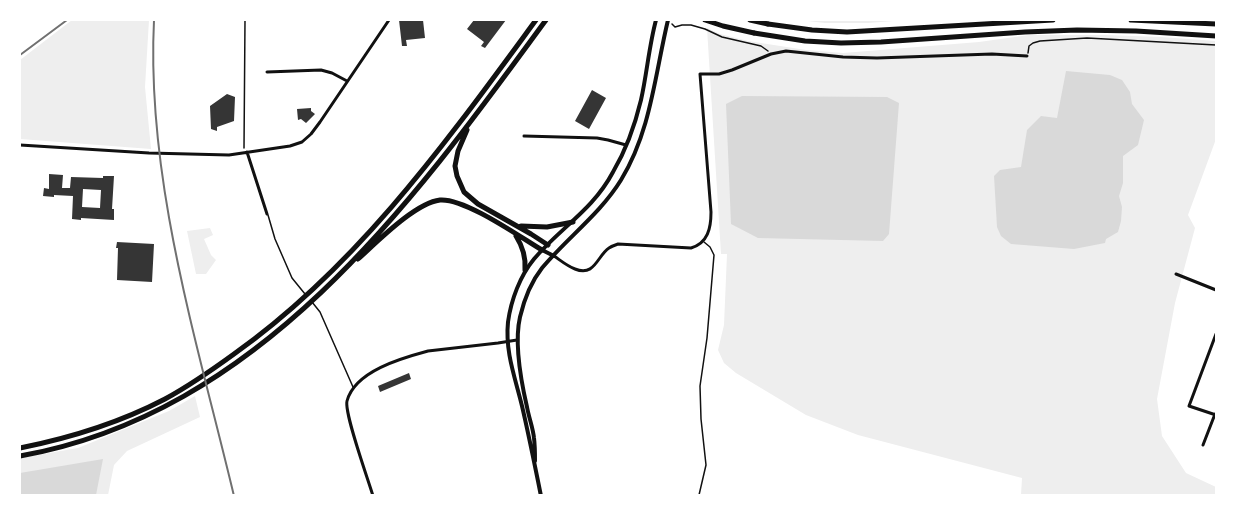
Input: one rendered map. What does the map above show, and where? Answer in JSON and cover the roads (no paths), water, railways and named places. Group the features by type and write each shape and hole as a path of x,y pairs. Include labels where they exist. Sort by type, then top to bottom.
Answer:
{"main road":[{"path":"20,448 71,436 114,422 153,405 218,366 258,337 314,289 370,231 438,152 536,20"},
{"path":"337,278 411,196 470,123 546,20"},
{"path":"705,20 754,33 805,41 841,43 1077,30 1216,36"},
{"path":"750,20 812,30 858,32 1053,20"},
{"path":"1131,20 1216,24"},
{"path":"470,123 455,166 464,192 478,204 548,245"},
{"path":"20,456 73,444 116,429 156,411 220,374 254,350 307,306 400,222 434,202 450,201 466,206 542,250"},
{"path":"517,225 547,227 573,222"},
{"path":"513,233 525,258 525,270"}],"street":[{"path":"20,145 229,155 290,146 302,142 311,134 389,20"},
{"path":"541,495 510,364 508,321 511,307 525,270 542,250 573,222 600,192 613,173 634,124 654,20"},
{"path":"536,471 534,439 517,340 519,319 525,298 540,271 593,217 609,198 627,169 647,119 668,20"},
{"path":"542,250 572,268 585,271 593,268 609,248 618,244 691,248 703,242 709,234 711,220 700,74 719,74 771,54 786,51 877,58 992,54 1027,56"},
{"path":"267,72 321,70 346,81"},
{"path":"524,136 597,138 626,145"},
{"path":"245,152 267,214"},
{"path":"548,245 554,256"},
{"path":"1176,274 1216,290"},
{"path":"1203,445 1216,414 1190,406 1216,334"},
{"path":"373,495 346,403 353,387 382,367 428,351 517,340"}],"lane":[{"path":"267,214 292,278 320,312 353,387"},
{"path":"699,495 706,465 700,387 707,339 714,255 710,247 703,242"}],"railway":[{"path":"20,55 67,20"},
{"path":"154,20 154,80 158,140 166,200 190,319 234,496"}]}
